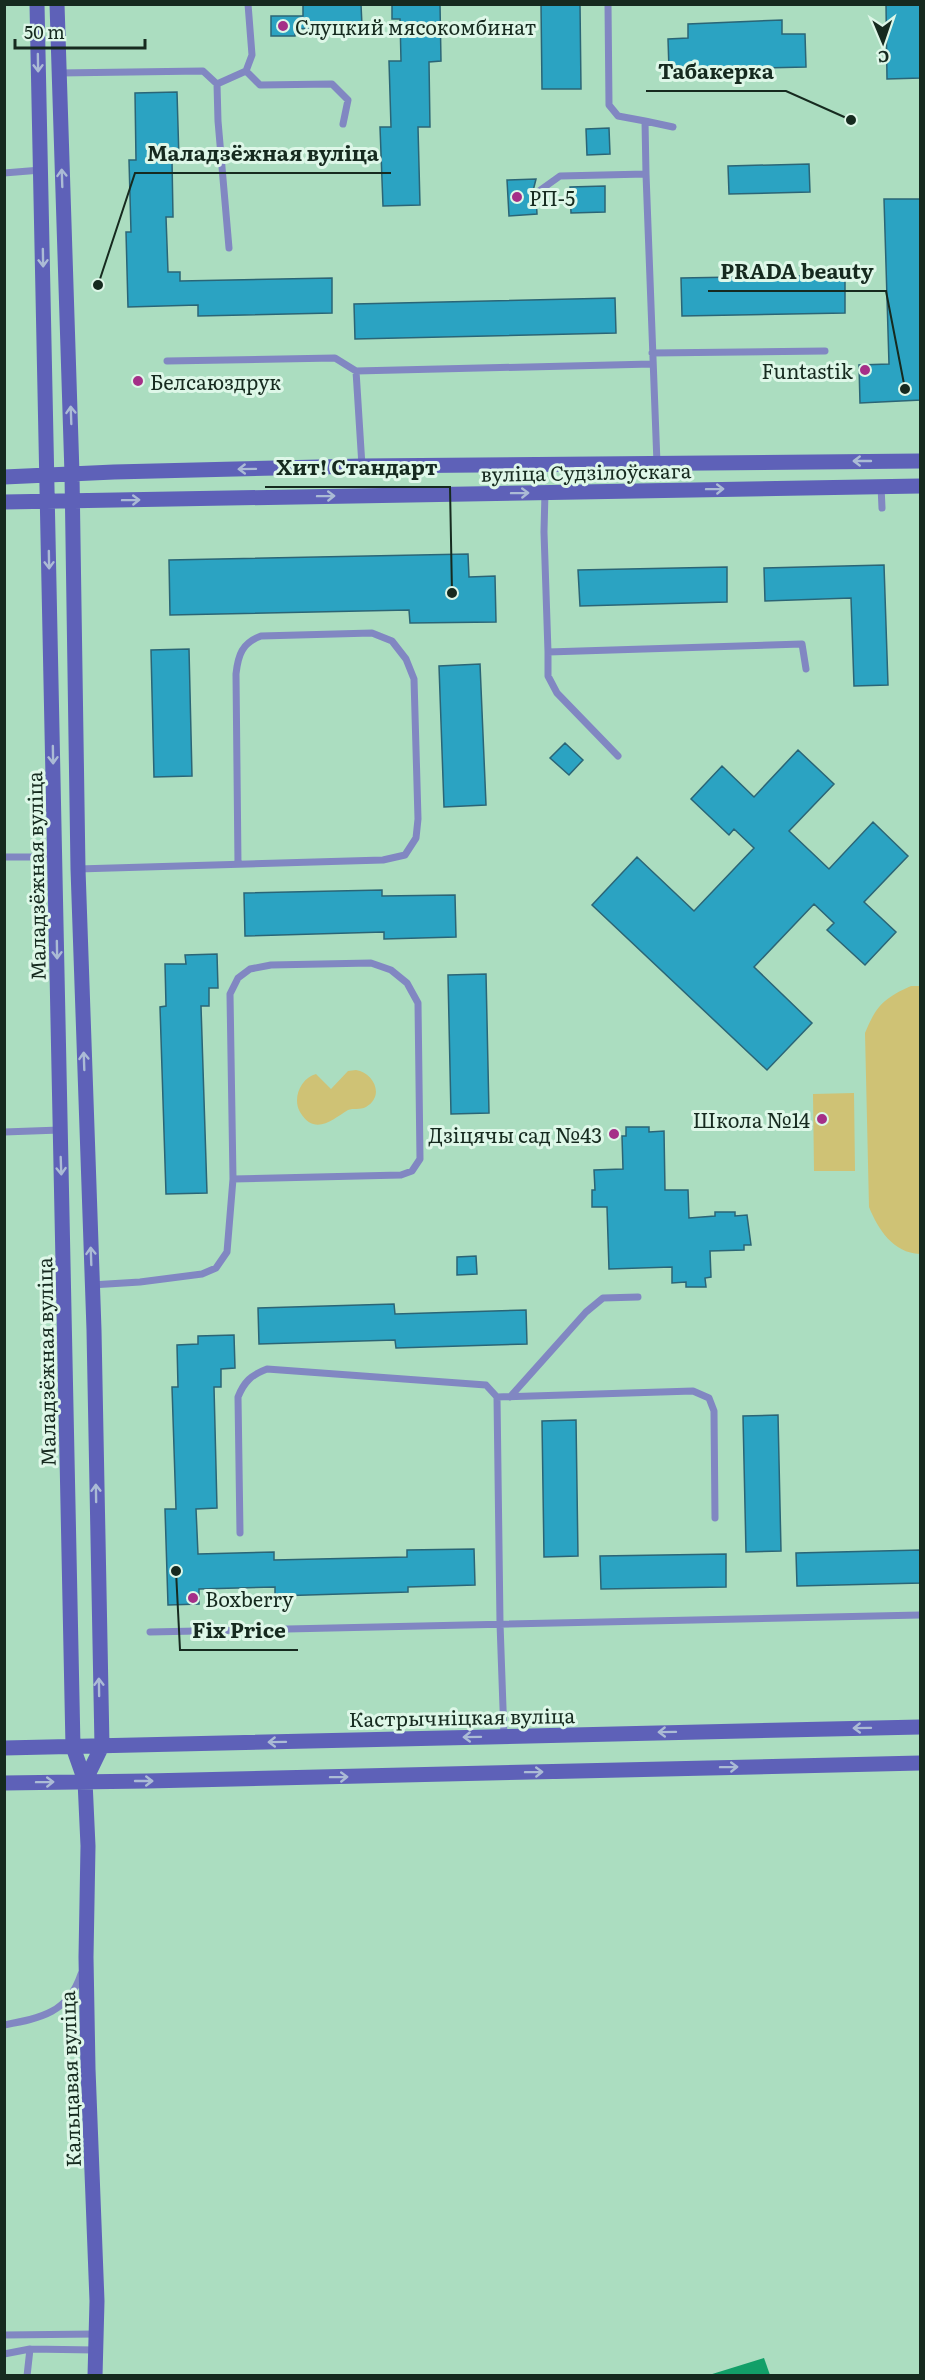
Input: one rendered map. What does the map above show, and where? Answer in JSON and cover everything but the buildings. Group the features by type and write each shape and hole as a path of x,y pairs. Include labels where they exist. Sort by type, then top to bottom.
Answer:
{"main road":[{"name":"Маладзёжная вуліца","path":"37,4 73,1747 86,1781"},
{"path":"57,4 72,474 78,869 92,1285 102,1746 86,1781"},
{"name":"вуліца Судзілоўскага","path":"4,477 362,466 921,461"},
{"name":"вуліца Судзілоўскага","path":"4,502 921,486"},
{"name":"Кастрычніцкая вуліца","path":"4,1748 921,1726"},
{"path":"4,1783 921,1763"},
{"name":"Кальцавая вуліца","path":"86,1781 87,1957 83,2069 97,2301 95,2376"}],"lane":[{"path":"217,84 246,71 252,55 248,4"},
{"path":"608,4 609,105 618,116 673,127"},
{"path":"58,73 203,71 217,84 229,248"},
{"path":"246,71 260,85 332,84 348,100 344,124"},
{"path":"645,121 657,463"},
{"path":"4,172 40,170"},
{"path":"539,191 560,176 646,174"},
{"path":"652,353 825,351"},
{"path":"167,361 335,358 356,370 652,364"},
{"path":"356,370 362,466"},
{"path":"881,486 882,508"},
{"path":"545,492 548,676 557,693 618,756"},
{"path":"78,869 383,860 405,855 416,838 418,819 414,679 406,659 392,641 372,633 261,636 249,640 238,655 236,674 238,864"},
{"path":"548,652 802,644 806,669"},
{"path":"4,857 56,856"},
{"path":"92,1285 202,1275 216,1268 228,1252 233,1179 230,994 238,978 250,969 271,965 371,963 391,970 407,983 418,1002 420,1159 412,1171 400,1175 233,1179"},
{"path":"4,1132 60,1130"},
{"path":"510,1397 586,1312 603,1298 638,1298"},
{"path":"240,1533 238,1397 244,1383 255,1374 267,1369 486,1385 497,1397 504,1736"},
{"path":"497,1397 693,1391 709,1398 714,1411 715,1518"},
{"path":"150,1632 921,1615"},
{"path":"4,2025 34,2019 60,2009 77,1987 87,1957"},
{"path":"4,2335 96,2334"},
{"path":"27,2376 30,2349"},
{"path":"4,2354 30,2349 95,2350"}],"shaded area":[{"path":"911,986 920,986 920,1254 910,1253 894,1244 882,1231 869,1207 865,1033 877,1009 887,999"},
{"path":"356,1070 368,1076 375,1086 375,1097 372,1102 364,1108 348,1110 324,1124 312,1124 306,1119 300,1112 297,1101 299,1089 306,1080 316,1074 331,1089 348,1071"},
{"path":"854,1093 855,1171 814,1171 813,1094"},
{"path":"764,2358 770,2375 709,2375"}],"place":[{"name":"Слуцкий мясокомбинат","path":"283,26"},
{"name":"Табакерка","path":"851,120"},
{"name":"РП-5","path":"517,197"},
{"name":"Маладзёжная вуліца","path":"98,285"},
{"name":"Funtastik","path":"865,370"},
{"name":"Белсаюздрук","path":"138,381"},
{"name":"PRADA beauty","path":"905,389"},
{"name":"Хит! Стандарт","path":"452,593"},
{"name":"Школа №14","path":"822,1119"},
{"name":"Дзіцячы сад №43","path":"614,1134"},
{"name":"Fix Price","path":"176,1571"},
{"name":"Boxberry","path":"193,1598"}]}
